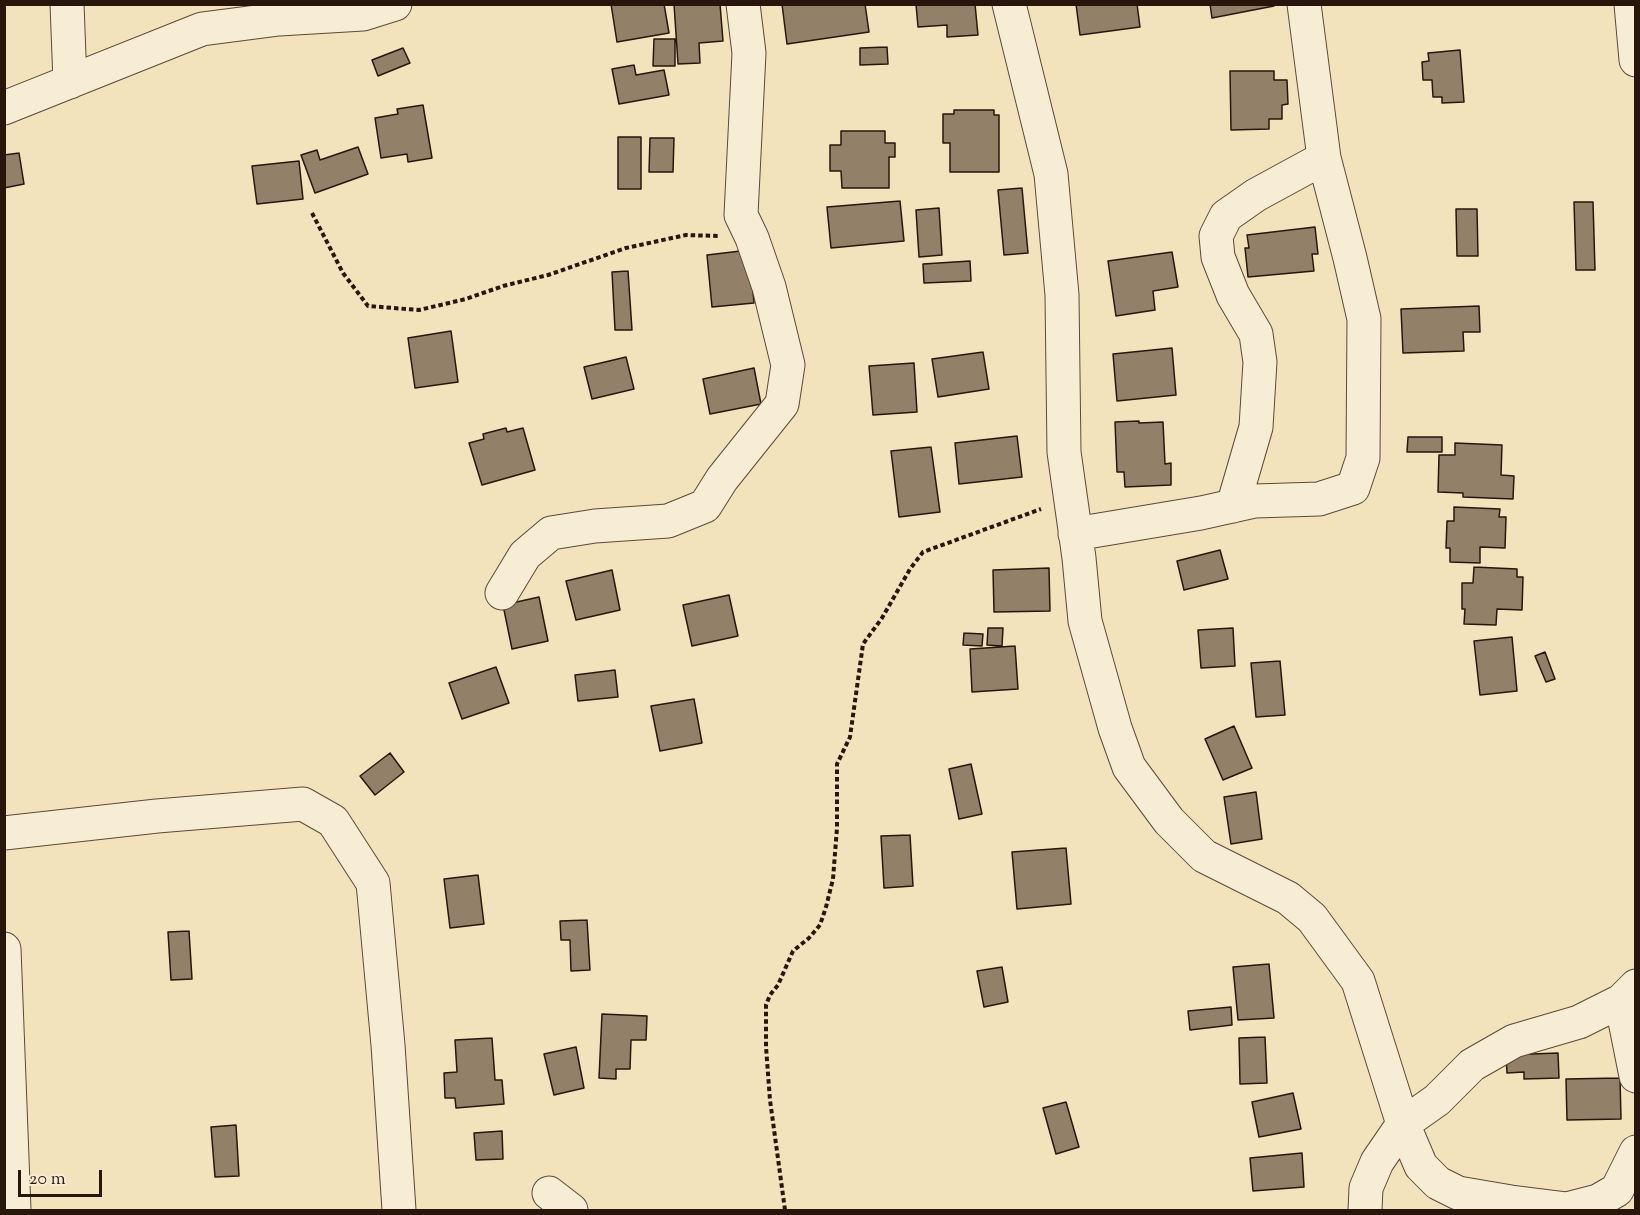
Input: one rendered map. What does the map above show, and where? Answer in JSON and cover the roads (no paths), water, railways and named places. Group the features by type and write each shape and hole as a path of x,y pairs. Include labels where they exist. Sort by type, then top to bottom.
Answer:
{"street":[{"path":"67,4 69,82"},
{"path":"4,108 202,29 279,19 363,14 395,4"},
{"path":"502,593 525,555 551,533 595,526 668,521 705,506 722,479 782,404 788,364 769,287 752,238 741,215 749,53 743,4"},
{"path":"1010,4 1051,174 1062,294 1064,452 1085,621 1128,767 1169,821 1204,856 1288,898 1312,918 1358,981 1403,1124 1421,1166 1438,1183 1458,1193 1567,1209 1598,1201 1617,1190 1635,1152"},
{"path":"1075,534 1202,513 1255,501 1319,499 1353,488 1363,458 1364,319 1324,158 1304,4"},
{"path":"1631,4 1635,60"},
{"path":"1233,506 1256,427 1260,362 1256,334 1233,295 1218,257 1216,237 1226,216 1256,195 1324,158"},
{"path":"4,833 157,816 303,804 333,821 373,883 388,1045 399,1210"},
{"path":"4,949 8,1139 14,1210"},
{"path":"1365,1210 1366,1188 1377,1162 1403,1124 1437,1100 1472,1065 1514,1041 1579,1022 1628,994 1635,1076"}]}
